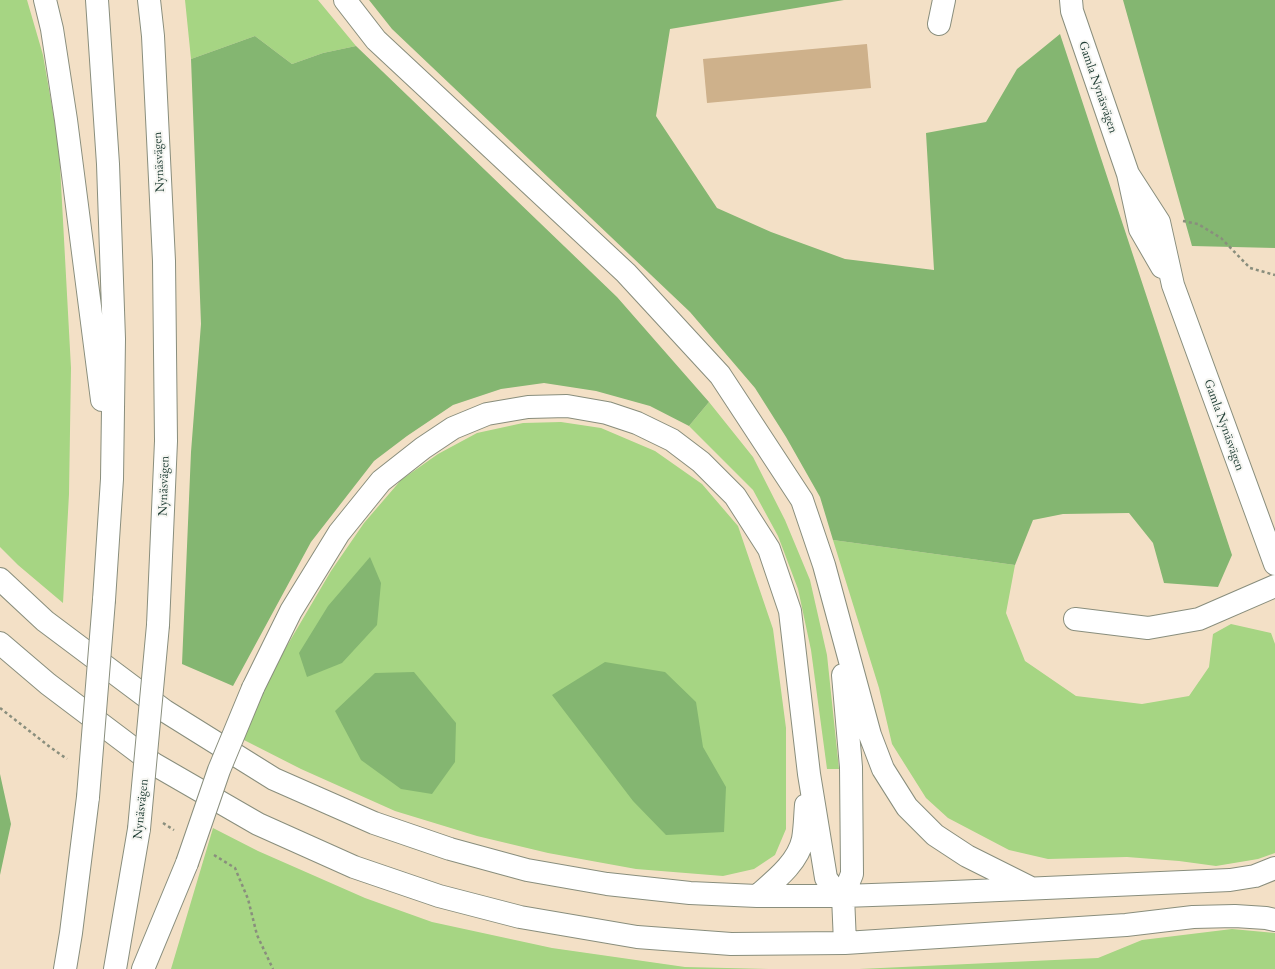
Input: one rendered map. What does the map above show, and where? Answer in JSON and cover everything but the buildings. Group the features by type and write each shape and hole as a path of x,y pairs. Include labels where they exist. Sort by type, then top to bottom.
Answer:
{"main road":[{"path":"45,0 52,28 66,120 112,479"},
{"path":"65,969 88,797 112,479 114,339 108,164 97,0"},
{"name":"Nynäsvägen","path":"115,969 139,829 158,625 166,441 164,261 153,36 149,0"},
{"path":"345,0 376,40 626,273 720,375 802,500 824,565 870,735 883,769 907,807 935,835 967,856 1032,888"},
{"path":"939,24 944,0"},
{"name":"Gamla Nynäsvägen","path":"1071,0 1072,10 1128,174 1159,222 1173,285 1275,564"},
{"path":"143,969 187,863 219,770 253,688 291,612 339,533 381,481 423,448 453,428 487,414 528,407 567,406 606,413 637,423 672,440 702,462 735,496 769,549 790,611 809,774 826,878 832,887 843,896"},
{"path":"0,579 45,621 165,711 274,779 374,823 450,849 527,870 607,884 690,893 757,896 843,896 1230,880 1255,876 1275,868"},
{"path":"1075,619 1148,628 1199,619 1275,586"},
{"path":"836,613 851,767 852,874 843,896 844,943"},
{"path":"0,643 48,684 154,764 258,824 354,867 439,896 520,917 637,937 731,944 844,943 1126,925 1193,917 1235,916 1275,920"},
{"path":"757,896 782,874 798,852 803,839 809,774"}],"path":[{"path":"1178,219 1198,224 1221,238 1250,268 1275,275"}],"green space":[{"path":"0,0 27,0 43,55 59,147 71,368 69,494 63,603 18,565 0,547"},
{"path":"185,0 318,0 356,46 323,53 292,64 255,36 191,59"},
{"path":"369,0 844,0 670,29 656,116 717,208 771,232 845,259 934,270 926,133 986,122 1017,69 1060,34 1232,555 1218,587 1164,583 1153,543 1129,513 1063,514 1033,520 1015,565 833,540 820,497 786,437 755,388 690,312 392,29"},
{"path":"1123,0 1275,0 1275,248 1192,246"},
{"path":"255,36 292,64 323,53 356,46 617,297 709,402 689,426 650,406 596,391 544,383 501,389 453,405 407,436 374,461 311,542 233,686 182,664 191,452 201,324 191,59"},
{"path":"709,402 753,457 785,520 810,580 827,655 839,769 827,769 811,650 798,589 778,536 753,490 689,426"},
{"path":"561,422 601,428 655,451 702,484 738,526 773,629 786,728 786,829 775,855 754,869 723,876 636,869 548,853 477,836 395,811 301,769 242,739 268,678 331,571 364,523 401,480 438,454 477,433 523,423"},
{"path":"833,540 1015,565 1006,613 1025,661 1076,696 1142,704 1189,696 1209,667 1213,634 1231,624 1271,633 1275,644 1275,853 1258,859 1216,866 1179,861 1127,857 1048,859 1009,850 948,818 926,798 892,744 879,688"},
{"path":"370,557 381,583 377,625 342,663 307,677 299,653 328,606"},
{"path":"605,662 665,672 696,702 703,747 726,787 724,832 666,835 633,801 552,695"},
{"path":"414,672 456,723 455,762 432,794 401,789 361,760 335,711 375,673"},
{"path":"0,774 11,824 0,875"},
{"path":"213,828 258,851 365,898 432,922 552,948 685,967 769,969 171,969"},
{"path":"1232,929 1275,933 1275,969 859,969 1098,958 1142,940"}]}
